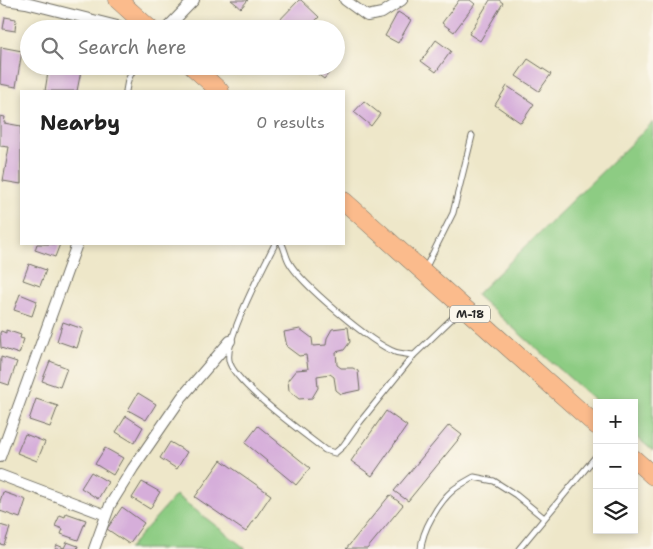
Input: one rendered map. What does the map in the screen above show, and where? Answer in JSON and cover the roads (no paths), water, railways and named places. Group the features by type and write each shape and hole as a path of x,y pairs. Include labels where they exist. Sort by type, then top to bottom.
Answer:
{"highway":[{"path":"118,0 140,20"},
{"path":"202,75 219,90"},
{"name":"М-18","path":"345,202 593,422"},
{"path":"638,463 653,476"}],"street":[{"path":"6,0 26,3 93,20"},
{"path":"175,20 194,0"},
{"path":"345,0 367,16 382,13 402,0"},
{"path":"0,457 77,245"},
{"path":"94,549 110,506 133,468 182,397 230,341"},
{"path":"0,475 106,515"}],"lane":[{"path":"126,90 130,75"},
{"path":"424,272 453,213 472,136"},
{"path":"274,245 230,341 229,360 236,374 252,390 325,450 335,453 343,446 414,355 464,308"},
{"path":"282,245 289,262 303,280 341,314 377,343 396,352 414,355"},
{"path":"519,549 593,460"},
{"path":"422,549 422,541 433,515 453,490 474,477 494,481 516,495 544,518"}]}
